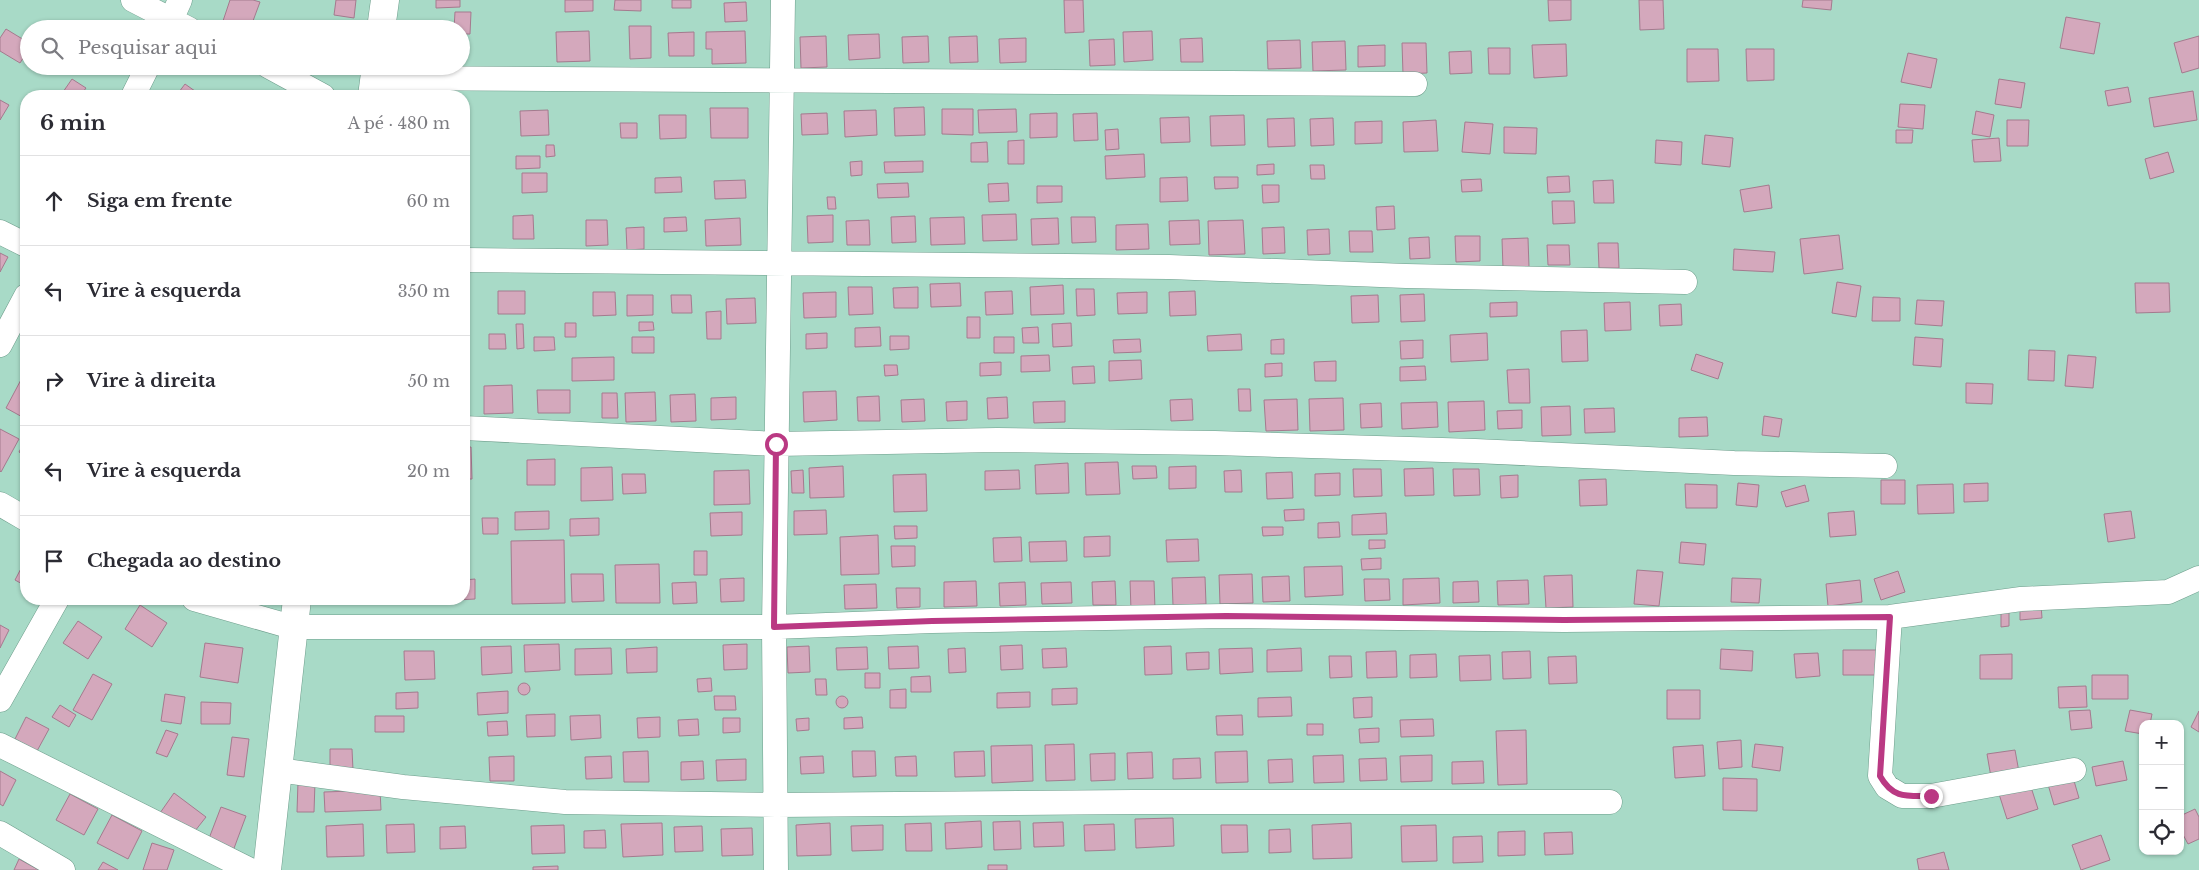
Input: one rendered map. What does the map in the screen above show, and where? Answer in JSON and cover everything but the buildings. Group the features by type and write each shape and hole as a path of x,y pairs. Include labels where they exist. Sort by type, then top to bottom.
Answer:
{"main road":[{"path":"383,20 385,0"},
{"path":"267,870 292,627 296,605"}],"street":[{"path":"133,0 177,19"},
{"path":"776,870 774,627 783,0"},
{"path":"137,90 144,75"},
{"path":"284,75 312,90"},
{"path":"375,80 1415,84"},
{"path":"0,232 20,243"},
{"path":"470,260 1170,267 1406,276 1685,282"},
{"path":"0,345 20,307"},
{"path":"470,428 776,444 997,440 1215,443 1475,451 1734,463 1885,466"},
{"path":"0,504 20,516"},
{"path":"215,605 292,627 774,627 942,621 1226,616 1564,620 1890,617 2021,599 2120,596 2168,592 2199,578"},
{"path":"0,700 54,605"},
{"path":"1890,617 1880,776 1887,787 1902,796 1931,796 2074,770"},
{"path":"0,745 250,870"},
{"path":"278,770 403,787 565,802 776,805 1134,802 1610,802"},
{"path":"0,833 63,870"}],"route":[{"path":"776,444 774,627 932,621 1226,616 1564,620 1890,617 1880,776 1887,787 1902,796 1931,796"}]}
